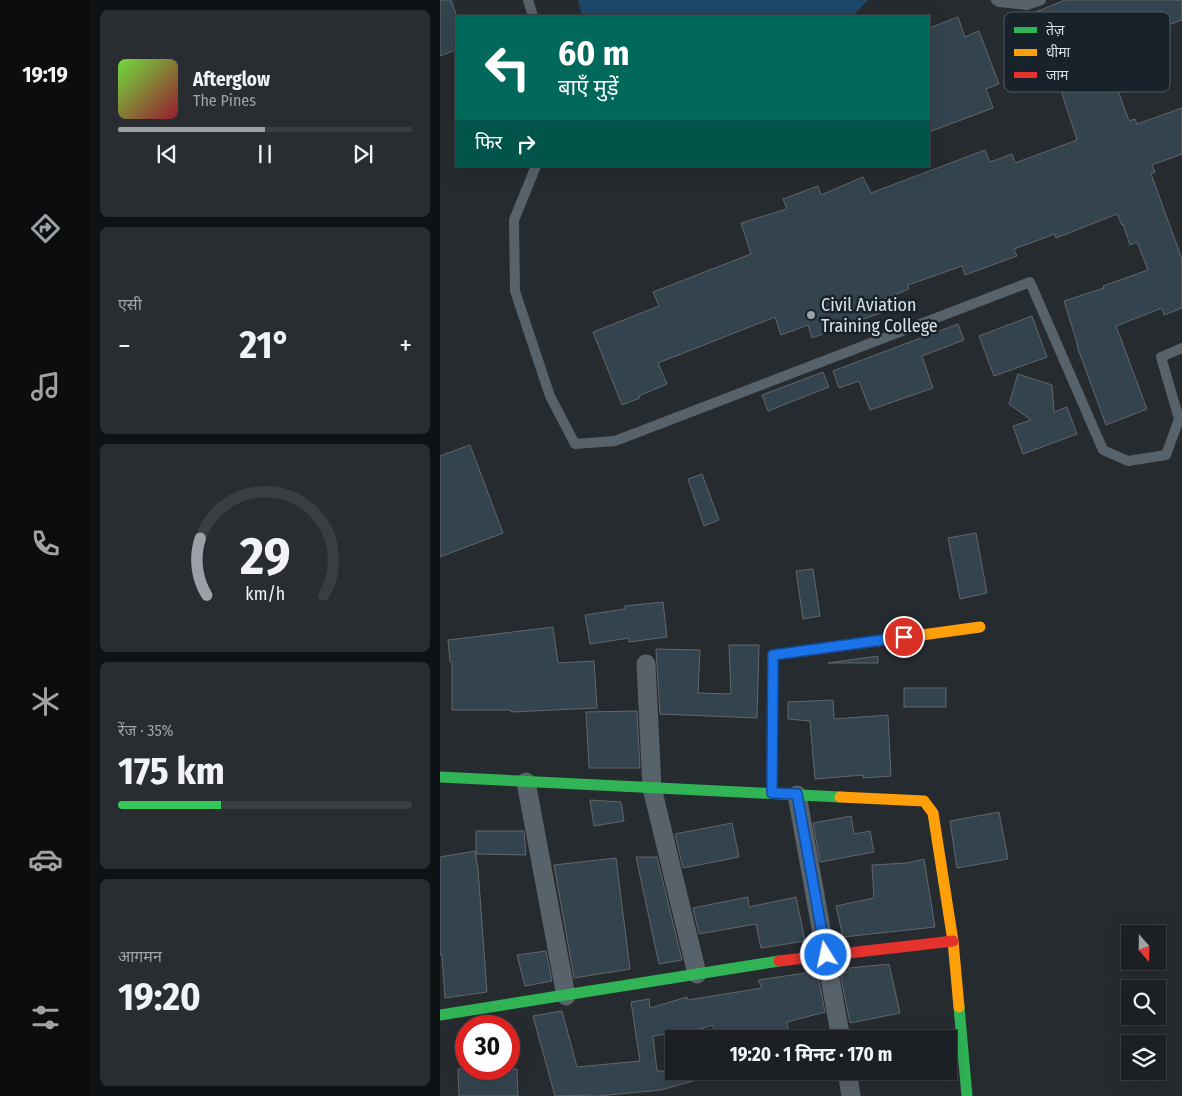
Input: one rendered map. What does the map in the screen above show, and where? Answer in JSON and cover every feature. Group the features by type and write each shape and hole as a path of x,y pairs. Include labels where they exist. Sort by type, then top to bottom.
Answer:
{"street":[{"path":"772,793 773,655 980,627"},
{"path":"646,664 652,788 697,974"},
{"path":"440,778 924,801 933,813 953,941 967,1096"},
{"path":"526,782 566,996"},
{"path":"797,794 839,1030"},
{"path":"440,1015 826,955 953,941"},
{"path":"849,1080 852,1096"}],"lane":[{"path":"528,0 533,15"},
{"path":"996,0 1027,5 1041,0"},
{"path":"536,167 514,220 515,291 550,396 575,444 615,441 1030,282 1104,450 1128,460 1166,455 1179,419 1161,357 1182,348"}],"shaded area":[{"path":"578,0 868,0 854,15 582,15"}],"building":[{"path":"440,0 451,0 456,14 455,50 440,56"},
{"path":"1065,0 1182,0 1182,20 1170,24 1170,12 1036,12"},
{"path":"958,17 965,37 979,31 999,84 986,89 993,108 930,132 930,28"},
{"path":"1061,92 1119,92 1129,121 1135,119 1137,124 1182,108 1182,154 1152,165 1155,172 1151,174 1182,259 1182,308 1164,315 1162,308 1116,326 1147,409 1106,425 1077,346 1064,301 1104,288 1103,286 1148,270 1137,242 1130,245 1123,224 1117,214 1056,238 1055,234 1014,249 1017,256 965,275 962,266 908,285 909,289 882,300 886,311 812,338 808,325 781,335 775,317 658,363 667,384 622,405 593,332 659,306 653,292 751,254 741,223 787,209 783,199 818,186 821,195 863,177 871,193 985,150 990,162 1012,154 1015,163 1077,140"},
{"path":"1032,316 1047,357 994,376 979,336"},
{"path":"958,324 964,340 922,356 933,388 870,410 859,381 839,388 833,371"},
{"path":"823,372 829,387 768,411 762,395"},
{"path":"1018,374 1052,385 1054,412 1067,407 1077,434 1023,454 1013,426 1031,420 1009,404"},
{"path":"470,445 503,533 440,557 440,456"},
{"path":"702,474 719,520 704,526 688,479"},
{"path":"976,533 987,593 960,599 948,538"},
{"path":"813,569 820,616 803,619 796,571"},
{"path":"663,602 667,637 629,642 629,638 590,644 585,615 625,609 625,606"},
{"path":"553,627 558,663 594,661 597,708 511,712 511,710 452,710 452,662 450,662 448,640"},
{"path":"729,645 759,645 757,718 660,714 656,649 700,650 698,693 731,694"},
{"path":"878,656 878,663 828,663"},
{"path":"904,688 946,688 946,707 904,707"},
{"path":"833,700 834,719 888,715 891,776 863,778 863,775 815,779 810,721 788,719 788,702"},
{"path":"637,711 640,768 589,768 586,712"},
{"path":"590,800 621,802 624,821 594,826"},
{"path":"999,812 1008,859 957,868 950,821"},
{"path":"851,816 854,834 870,831 874,852 820,862 813,823"},
{"path":"732,823 739,857 683,868 675,834"},
{"path":"476,831 524,831 526,855 476,854"},
{"path":"475,851 487,992 445,998 442,955 440,955 440,857"},
{"path":"636,857 657,857 682,960 659,964"},
{"path":"616,858 630,969 574,978 554,865"},
{"path":"924,859 935,927 843,937 836,906 874,898 872,865 907,863"},
{"path":"748,897 749,907 796,897 805,941 761,948 756,924 699,934 693,908"},
{"path":"546,951 552,981 525,986 517,955"},
{"path":"889,964 900,1013 850,1023 840,973 850,971 849,968"},
{"path":"812,972 813,977 818,976 825,1012 787,1022 788,1030 714,1030 713,1025 696,1030 665,1030 665,1034 653,1036 657,1071 665,1071 665,1080 697,1080 661,1090 598,1096 555,1096 533,1016 562,1011 577,1067 640,1061 631,1002 649,999 650,1008 687,997 688,1000 762,988 758,980"},
{"path":"458,1080 517,1080 518,1096 459,1096"}],"traffic: fast":[{"path":"440,777 840,797"},
{"path":"440,1015 779,961"},
{"path":"959,1007 967,1096"}],"traffic: slow":[{"path":"878,641 980,627"},
{"path":"840,797 924,801 933,813 953,941 959,1007"}],"traffic: jam":[{"path":"772,793 773,655 878,641"},
{"path":"779,961 953,941"}],"place":[{"name":"Civil Aviation Training College","path":"811,315"}],"route":[{"path":"826,955 797,794 772,793 773,655 904,637"}]}
